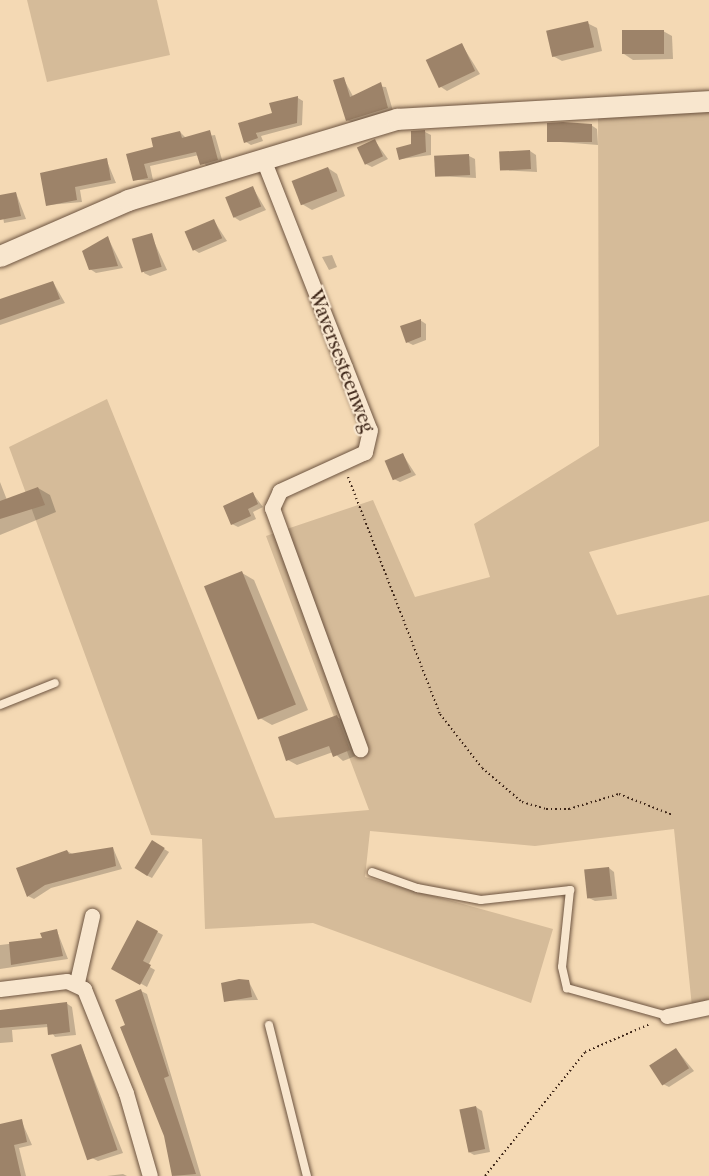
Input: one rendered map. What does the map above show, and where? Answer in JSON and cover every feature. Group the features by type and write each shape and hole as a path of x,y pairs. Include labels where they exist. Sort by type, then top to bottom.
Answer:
{"street":[{"path":"0,256 128,200 422,114 709,100"},
{"name":"Waversesteenweg","path":"263,159 370,430 365,452 280,491 272,508 360,749"},
{"path":"92,916 77,982 126,1093 150,1176"},
{"path":"0,989 77,982"},
{"path":"667,1016 709,1007"}],"lane":[{"path":"0,705 56,683"},
{"path":"372,872 417,888 480,900 570,890 562,967 567,988 587,998 667,1016"},
{"path":"269,1025 307,1176"}],"path":[{"path":"342,462 440,714 482,768 522,802 546,809 569,809 619,794 673,815"},
{"path":"484,1176 585,1052 667,1016"}],"shaded area":[{"path":"27,0 157,0 170,55 47,82"},
{"path":"709,111 709,521 589,552 617,615 709,595 709,999 692,1007 674,829 535,846 370,831 365,877 553,929 531,1003 313,923 205,929 202,839 151,835 9,447 107,399 275,818 369,810 266,536 373,500 415,597 490,577 474,524 599,446 598,115"}],"building":[{"path":"588,21 594,47 552,57 546,31"},
{"path":"622,30 664,30 664,54 622,54"},
{"path":"462,43 475,71 439,88 426,60"},
{"path":"344,77 350,97 381,82 388,108 346,121 333,80"},
{"path":"298,96 297,123 256,133 258,138 244,143 238,123 272,113 269,103"},
{"path":"547,123 592,124 592,142 547,142"},
{"path":"210,130 218,160 200,165 196,152 144,164 148,178 133,181 126,154 153,147 151,138 180,131 182,138"},
{"path":"425,130 426,152 399,160 396,148 411,144 411,131"},
{"path":"375,139 383,156 365,165 357,147"},
{"path":"530,150 531,169 500,171 499,152"},
{"path":"469,154 470,175 435,177 434,156"},
{"path":"107,158 111,180 75,187 77,200 46,206 40,173"},
{"path":"328,167 337,191 301,205 292,181"},
{"path":"253,186 261,206 233,218 225,197"},
{"path":"16,192 21,216 0,220 0,195"},
{"path":"214,219 222,238 193,251 185,232"},
{"path":"152,233 162,267 141,272 132,239"},
{"path":"108,236 118,266 89,270 82,251"},
{"path":"53,281 60,299 0,320 0,299"},
{"path":"421,319 421,337 406,343 400,326"},
{"path":"403,453 411,472 393,480 385,461"},
{"path":"38,487 45,505 0,519 0,501"},
{"path":"253,492 258,504 248,509 251,516 231,525 223,506"},
{"path":"242,571 296,705 258,720 204,586"},
{"path":"337,715 350,750 333,757 329,746 286,761 278,737"},
{"path":"152,840 165,848 147,876 135,868"},
{"path":"113,847 116,866 45,885 27,897 16,868 67,850 69,854"},
{"path":"609,867 612,896 587,898 584,870"},
{"path":"137,920 158,931 143,961 151,965 140,985 111,969"},
{"path":"57,929 63,956 11,965 9,942 42,938 40,933"},
{"path":"239,979 249,980 252,997 224,1002 221,983"},
{"path":"141,989 169,1076 164,1078 196,1174 172,1176 164,1136 120,1027 125,1025 115,1000"},
{"path":"67,1002 70,1032 48,1035 47,1024 0,1028 0,1010"},
{"path":"81,1044 117,1150 87,1160 51,1054"},
{"path":"676,1048 689,1068 662,1086 649,1065"},
{"path":"476,1106 485,1149 469,1153 459,1110"},
{"path":"22,1119 27,1142 14,1145 21,1176 0,1176 0,1124"}]}
